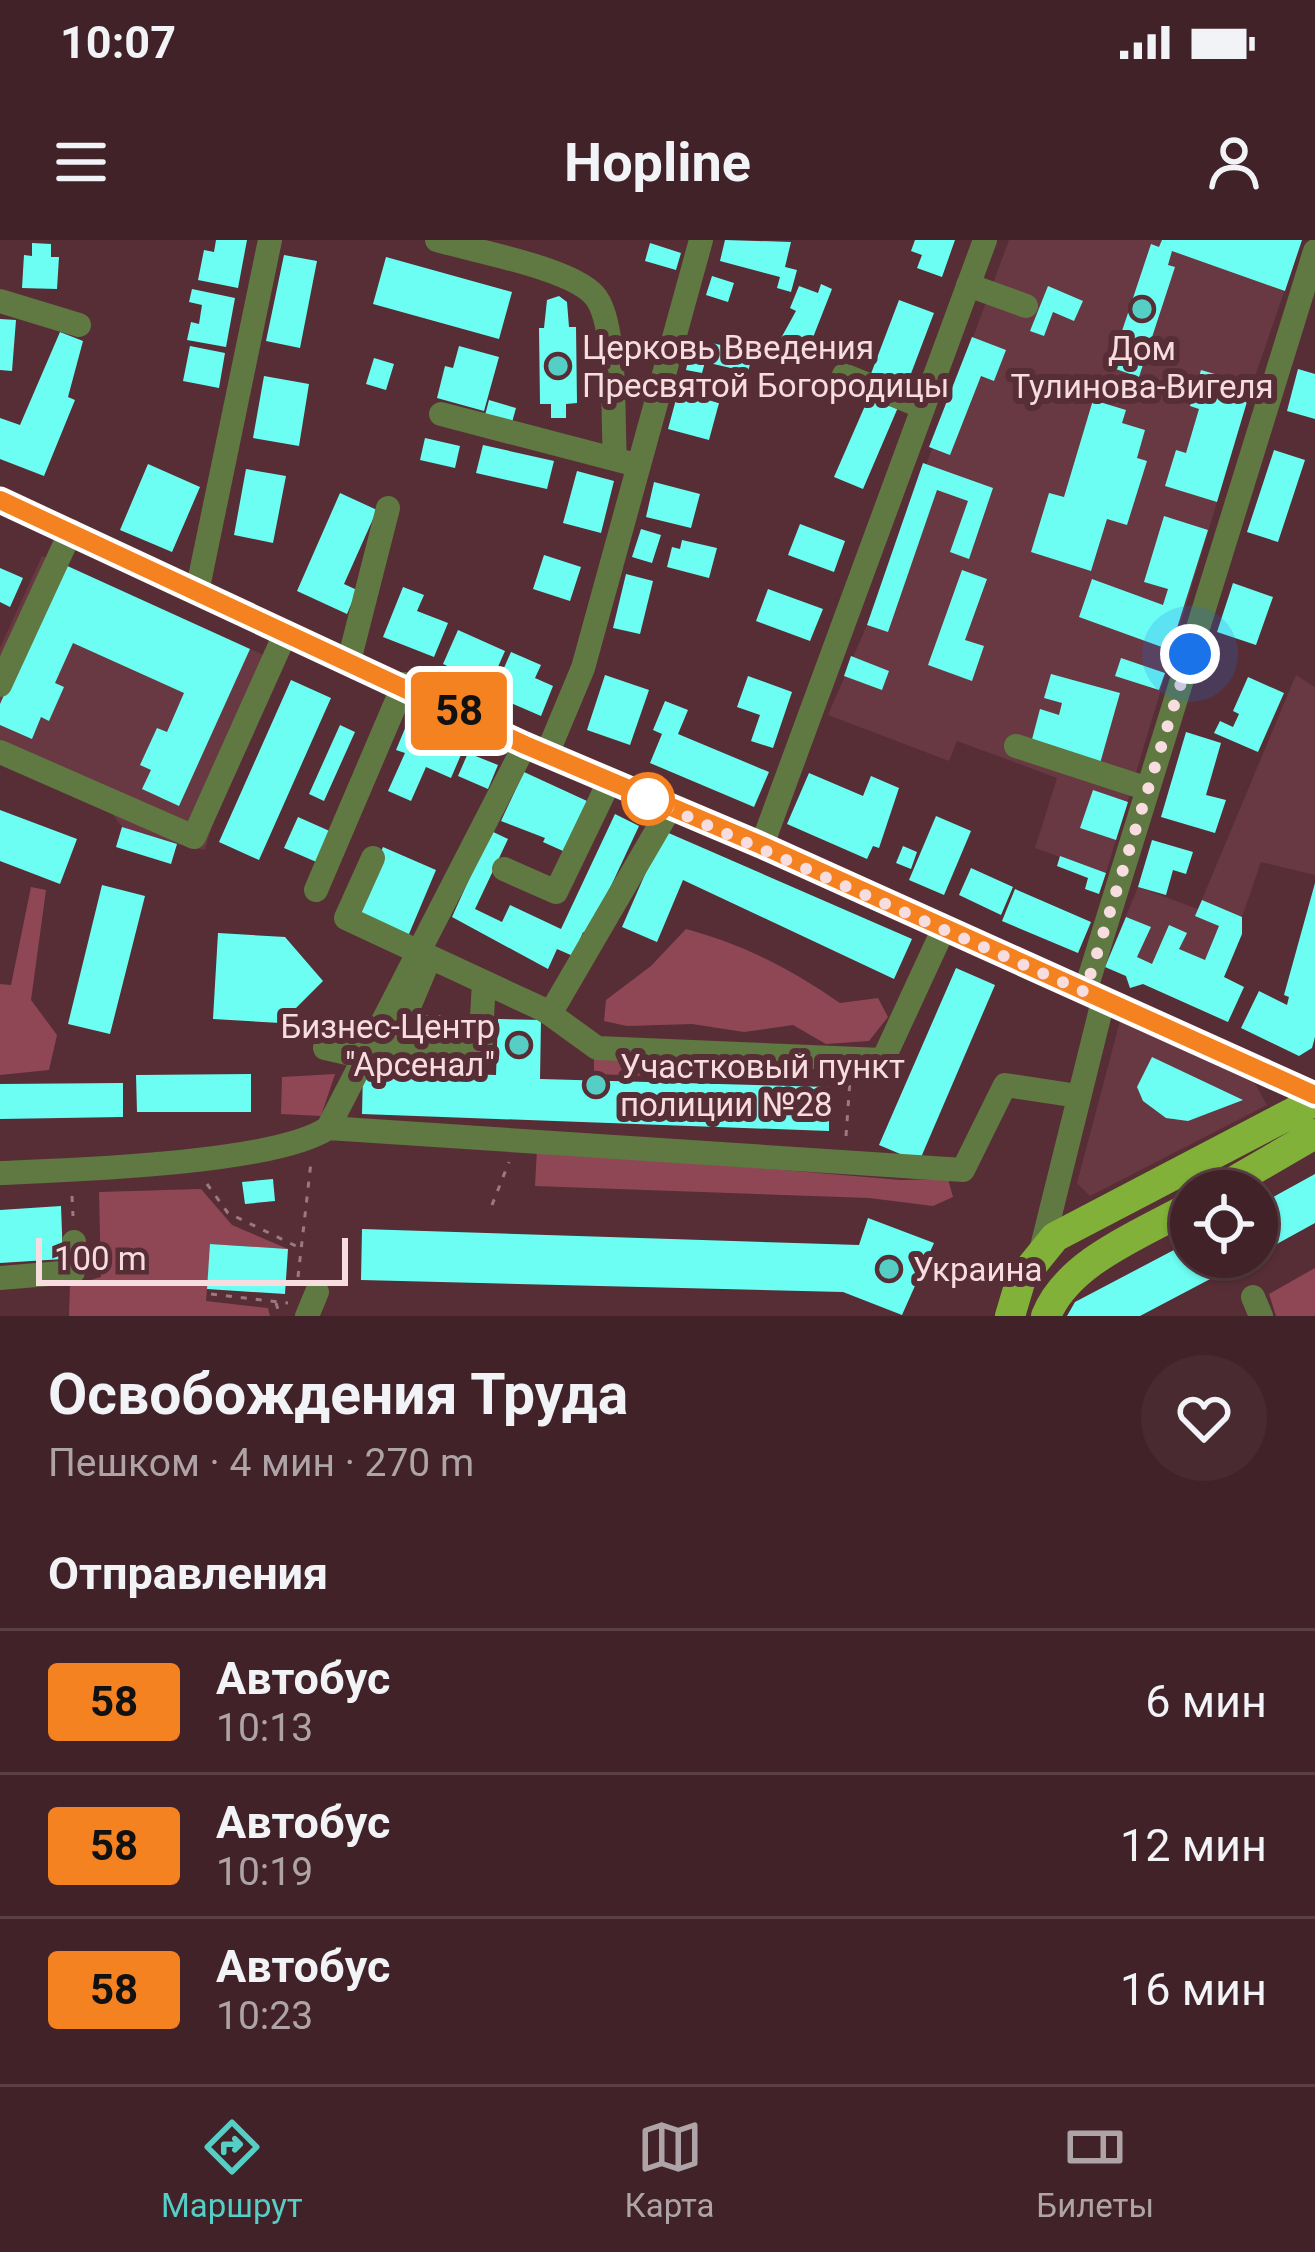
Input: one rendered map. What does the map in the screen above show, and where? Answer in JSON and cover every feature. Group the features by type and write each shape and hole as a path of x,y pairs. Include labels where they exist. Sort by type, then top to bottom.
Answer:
{"main road":[{"path":"1010,1316 1021,1279 1054,1237 1315,1098"},
{"path":"1252,1170 1315,1133"},
{"path":"1046,1316 1053,1299 1076,1273 1170,1218"}],"street":[{"path":"197,592 270,240"},
{"path":"437,240 567,278 594,293 606,317 626,462"},
{"path":"484,982 480,1052 392,1047 395,1014 419,952 583,668 626,462 701,240"},
{"path":"761,845 985,240"},
{"path":"1041,1251 1078,1096 1094,996 1148,789 1315,250"},
{"path":"968,285 1026,306"},
{"path":"0,302 79,325"},
{"path":"844,375 923,407"},
{"path":"440,414 626,462"},
{"path":"0,500 404,684 536,750 761,845 1315,1098"},
{"path":"349,661 388,508"},
{"path":"0,685 70,531"},
{"path":"0,752 194,838 286,632"},
{"path":"316,890 404,684"},
{"path":"1016,746 1148,789"},
{"path":"504,869 556,892 609,782"},
{"path":"550,1014 670,808"},
{"path":"373,858 346,918 419,952"},
{"path":"0,1173 72,1170 307,1142 328,1128 365,1057 430,957 550,1014 597,1048 883,1060 944,928"},
{"path":"325,1048 365,1057"},
{"path":"328,1128 963,1170 1005,1085 1078,1096"},
{"path":"0,1278 73,1272 74,1242"}],"path":[{"path":"845,1162 851,1059"},
{"path":"492,1205 511,1159 501,1140"},
{"path":"189,1158 228,1213 300,1248"},
{"path":"72,1170 74,1242"},
{"path":"211,1294 304,1301 300,1248 312,1170"},
{"path":"275,1301 280,1316"}],"shaded area":[{"path":"1009,240 1302,240 1252,385 1106,873 1035,848 1057,778 957,741 949,761 828,715 867,625"},
{"path":"42,556 282,663 218,806 205,850 177,844 171,864 116,847 122,827 108,808 0,761 0,648"},
{"path":"1296,675 1315,687 1315,875 1261,862 1242,917 1242,934 1224,977 1244,987 1228,1022 1144,984 1130,988 1125,976 1105,967 1138,887 1198,909"},
{"path":"31,887 46,890 31,1000 57,1035 49,1070 0,1075 0,984 11,985"},
{"path":"686,929 767,959 840,1003 878,998 888,1017 869,1041 826,1044 793,1025 744,1032 692,1024 627,1026 604,1021 606,1000 651,966"},
{"path":"1120,1021 1253,1080 1267,1105 1090,1196 1077,1183"},
{"path":"594,1055 759,1060 759,1080 594,1074"},
{"path":"335,1074 321,1116 281,1114 282,1077"},
{"path":"537,1149 901,1180 948,1179 953,1197 933,1206 869,1198 535,1186"},
{"path":"201,1189 232,1225 288,1249 211,1244 206,1301 268,1308 270,1316 69,1316 70,1286 101,1277 99,1192"},
{"path":"1315,1268 1315,1316 1276,1316 1269,1294"}],"building":[{"path":"216,240 247,240 238,288 198,280 204,250 214,252"},
{"path":"725,240 791,242 785,267 797,270 791,292 777,288 780,277 720,261"},
{"path":"915,240 955,240 942,277 917,268 922,255 911,251"},
{"path":"1162,240 1302,240 1285,291 1172,251 1168,265 1175,267 1139,377 1110,367 1151,244 1159,247"},
{"path":"32,243 51,244 51,257 59,257 57,289 22,288 24,255 32,256"},
{"path":"650,243 681,253 676,270 645,261"},
{"path":"284,255 317,261 300,348 266,341"},
{"path":"386,257 512,292 499,339 373,304"},
{"path":"712,276 734,283 728,302 706,295"},
{"path":"821,284 832,289 812,340 806,338 802,349 780,340 796,311 790,308 799,286 818,293"},
{"path":"1048,286 1083,301 1074,321 1053,312 1044,336 1030,331"},
{"path":"192,289 235,298 226,347 187,340 191,322 199,324 202,305 189,302"},
{"name":"Церковь Введения Пресвятой Богородицы","path":"559,296 567,302 569,327 576,327 577,403 566,404 566,418 551,418 551,404 540,404 539,328 544,328 547,300"},
{"path":"899,300 934,313 904,392 869,379"},
{"path":"0,319 16,320 12,371 0,370"},
{"path":"60,332 83,341 68,397 75,400 44,476 0,459 0,418 20,425"},
{"path":"972,337 1006,350 994,381 981,376 950,455 929,447"},
{"path":"693,339 753,352 748,372 705,362 702,373 686,370"},
{"path":"190,346 225,353 219,388 183,381"},
{"path":"459,346 499,357 484,411 437,398 445,366 453,368"},
{"path":"374,358 394,364 386,390 366,384"},
{"path":"1298,369 1315,374 1315,419 1287,411"},
{"path":"1201,370 1252,385 1217,502 1165,486 1176,450 1186,453 1199,409 1190,406"},
{"path":"264,376 309,384 299,446 253,438"},
{"path":"678,392 719,403 709,440 668,429"},
{"path":"871,392 899,405 863,489 834,477"},
{"path":"489,400 516,408 511,426 484,419"},
{"path":"1093,400 1126,410 1122,423 1145,430 1137,458 1147,461 1127,525 1107,519 1091,571 1031,552 1049,493 1064,497"},
{"path":"425,438 460,446 455,468 420,460"},
{"path":"483,445 554,461 547,489 476,473"},
{"path":"1274,450 1305,460 1278,542 1247,532"},
{"path":"923,463 993,488 969,559 950,552 968,501 937,490 888,632 867,625"},
{"path":"148,464 200,487 172,552 120,530"},
{"path":"246,469 286,476 273,543 234,535"},
{"path":"577,471 614,481 601,533 563,523"},
{"path":"654,482 700,494 691,528 646,517"},
{"path":"340,493 377,510 344,584 357,590 347,614 297,591"},
{"path":"1164,516 1208,530 1170,650 1079,617 1092,579 1163,605 1168,589 1144,582"},
{"path":"800,524 845,541 834,572 788,555"},
{"path":"641,529 661,535 652,563 632,557"},
{"path":"682,540 717,548 709,578 667,567 672,547 680,549"},
{"path":"544,555 581,567 570,601 533,589"},
{"path":"63,564 250,649 179,806 142,789 151,770 140,765 157,728 167,732 184,693 73,643 55,683 64,687 49,721 41,717 32,739 0,725 0,704"},
{"path":"0,568 23,578 10,607 0,602"},
{"path":"962,570 987,579 965,640 984,646 972,681 928,665"},
{"path":"626,574 653,581 640,634 613,628"},
{"path":"1233,583 1273,597 1256,645 1217,632"},
{"path":"403,587 424,595 417,611 448,623 434,657 383,637"},
{"path":"768,589 823,609 810,641 756,621"},
{"path":"458,630 505,651 490,685 443,664"},
{"path":"511,652 541,665 535,678 553,686 541,716 492,695"},
{"path":"851,656 889,671 882,690 844,676"},
{"path":"1121,658 1165,673 1159,690 1115,676"},
{"path":"1051,674 1120,693 1099,767 1030,747 1040,709 1059,715 1062,703 1044,698"},
{"path":"605,675 649,690 630,745 587,730"},
{"path":"748,676 792,692 773,748 751,741 760,715 737,707"},
{"path":"1248,677 1284,693 1258,752 1214,733 1220,721 1233,727 1239,714 1233,711"},
{"path":"291,680 331,698 259,860 219,842"},
{"path":"665,701 688,710 678,734 769,772 754,807 650,763 662,734 653,730"},
{"path":"340,725 355,732 324,801 309,794"},
{"path":"406,726 463,750 451,778 426,767 411,801 388,791 405,753 396,750"},
{"path":"1186,732 1221,743 1206,795 1226,800 1215,833 1161,817"},
{"path":"468,753 498,765 488,789 458,776"},
{"path":"524,772 587,801 563,851 543,842 545,838 501,821"},
{"path":"809,773 863,796 871,776 899,788 879,848 873,846 867,859 787,824"},
{"path":"1093,790 1128,802 1116,840 1080,828"},
{"path":"0,810 77,839 60,884 0,861"},
{"path":"615,814 639,826 588,935 583,932 573,956 557,949 548,969 452,917 491,831 508,839 475,909 502,922 510,905 561,929"},
{"path":"936,816 971,831 944,895 909,880"},
{"path":"298,817 334,833 321,864 284,848"},
{"path":"122,827 177,844 171,864 116,847"},
{"path":"664,831 912,939 894,979 683,880 657,942 622,927"},
{"path":"1152,840 1193,852 1186,874 1173,870 1166,895 1138,887"},
{"path":"903,846 917,852 911,869 896,863"},
{"path":"383,847 436,870 406,941 352,918"},
{"path":"1060,856 1106,873 1099,894 1085,889 1088,878 1057,866"},
{"path":"971,868 1013,887 1001,915 959,895"},
{"path":"1315,883 1315,1037 1312,1048 1299,1056 1241,1028 1259,991 1287,1005 1289,997 1284,995"},
{"path":"102,885 145,896 110,1034 68,1024"},
{"path":"1015,889 1091,922 1078,953 1002,921"},
{"path":"1202,900 1242,917 1242,934 1224,977 1244,987 1228,1022 1143,984 1130,988 1126,976 1105,967 1126,917 1151,927 1137,957 1152,964 1169,925 1187,933 1179,949 1205,960 1219,926 1195,916"},
{"path":"218,933 285,937 323,981 281,1023 213,1019"},
{"path":"956,968 995,985 919,1162 879,1145"},
{"path":"425,1015 457,1016 456,1040 424,1038"},
{"path":"498,1019 541,1020 540,1079 829,1087 829,1131 362,1114 363,1071 496,1075"},
{"path":"1152,1057 1243,1100 1188,1121 1166,1118 1143,1101 1137,1087"},
{"path":"251,1074 251,1112 137,1112 136,1075"},
{"path":"123,1083 123,1117 0,1119 0,1084"},
{"path":"1315,1174 1315,1223 1278,1243 1278,1194"},
{"path":"273,1179 275,1201 245,1204 242,1182"},
{"path":"61,1206 63,1259 0,1263 0,1210"},
{"path":"868,1218 934,1243 902,1315 843,1292 361,1280 362,1229 859,1245"},
{"path":"210,1244 288,1249 285,1294 207,1289"},
{"path":"1170,1252 1170,1278 1212,1278 1140,1316 1067,1316 1075,1302"}],"bus line":[{"name":"58","path":"0,500 404,684 525,745 761,845 1315,1095"}],"place":[{"name":"Дом Тулинова-Вигеля","path":"1142,309"},
{"name":"Церковь Введения Пресвятой Богородицы","path":"558,366"},
{"name":"Бизнес-Центр \"Арсенал\"","path":"519,1045"},
{"name":"Участковый пункт полиции №28","path":"596,1085"},
{"name":"Украина","path":"889,1269"}],"route":[{"path":"648,799 1085,992 1190,654"}]}
